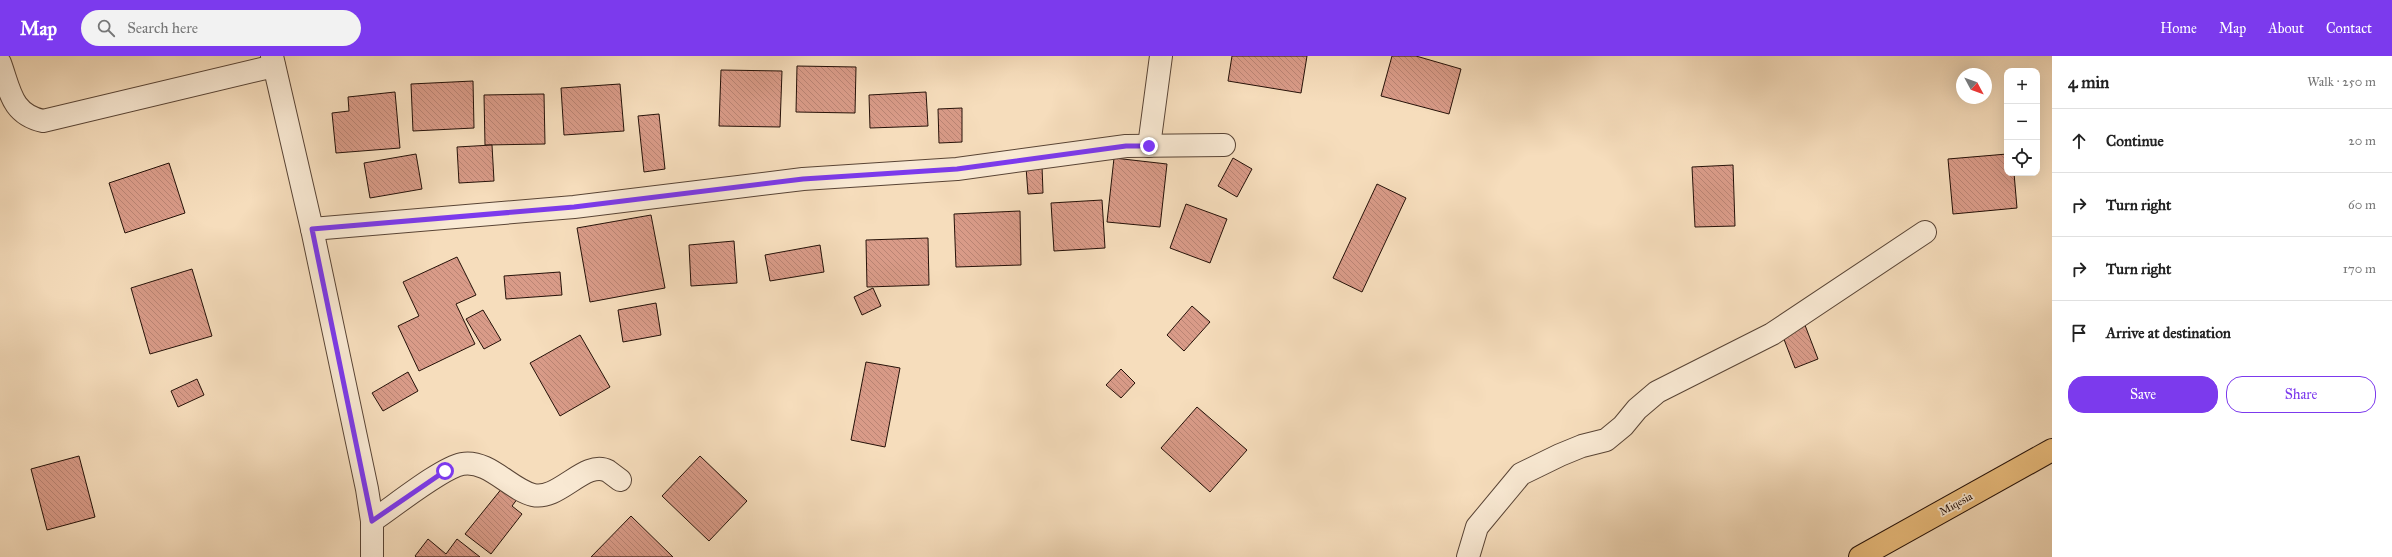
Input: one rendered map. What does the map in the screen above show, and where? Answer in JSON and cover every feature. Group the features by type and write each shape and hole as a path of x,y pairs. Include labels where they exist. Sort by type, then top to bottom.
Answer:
{"main road":[{"name":"Miqesia","path":"1860,557 2052,450"}],"street":[{"path":"1149,146 1161,56"},
{"path":"0,63 16,106 29,118 43,121 273,61 312,229 372,521 372,557"},
{"path":"312,229 574,207 803,179 957,169 1126,146 1224,145"},
{"path":"1468,557 1477,527 1521,474 1582,446 1606,440 1623,426 1637,409 1657,392 1772,334 1924,232"},
{"path":"372,521 445,471 462,464 483,466 533,495 550,494 591,470 607,470 620,480"}],"building":[{"path":"1232,56 1307,56 1301,93 1228,81"},
{"path":"1392,56 1416,56 1461,69 1449,114 1381,96"},
{"path":"797,66 856,67 855,113 796,112"},
{"path":"721,70 782,71 780,127 719,126"},
{"path":"473,81 474,128 413,131 411,84"},
{"path":"620,84 624,131 564,135 561,88"},
{"path":"395,92 400,148 336,153 332,113 349,111 348,97"},
{"path":"926,92 928,126 870,128 869,95"},
{"path":"544,94 545,144 485,145 484,95"},
{"path":"962,108 962,142 939,143 938,109"},
{"path":"659,114 665,169 644,172 638,116"},
{"path":"492,145 494,181 459,183 457,147"},
{"path":"416,154 422,189 370,198 364,163"},
{"path":"2004,154 2004,176 2014,176 2017,208 1953,214 1948,159"},
{"path":"1114,158 1167,164 1160,227 1107,222"},
{"path":"1233,158 1252,169 1237,197 1218,186"},
{"path":"169,163 185,213 125,233 109,183"},
{"path":"1733,165 1735,226 1695,227 1692,167"},
{"path":"1042,166 1043,193 1028,194 1026,167"},
{"path":"1377,184 1406,198 1362,292 1333,278"},
{"path":"1102,200 1105,248 1054,251 1051,203"},
{"path":"1186,204 1227,219 1210,263 1170,248"},
{"path":"1020,211 1021,265 956,267 954,214"},
{"path":"651,215 665,288 590,302 577,228"},
{"path":"928,238 929,285 867,287 866,240"},
{"path":"734,241 737,283 691,286 689,245"},
{"path":"820,245 824,272 770,281 765,255"},
{"path":"457,257 476,295 456,304 475,344 419,371 398,326 419,316 403,282"},
{"path":"192,269 212,336 150,354 131,288"},
{"path":"560,272 562,295 506,299 504,276"},
{"path":"873,288 881,306 862,315 854,297"},
{"path":"656,303 661,335 623,342 618,310"},
{"path":"1192,306 1210,322 1184,351 1167,335"},
{"path":"483,310 501,340 484,349 466,319"},
{"path":"1803,320 1818,359 1795,368 1780,329"},
{"path":"580,335 610,387 560,416 530,363"},
{"path":"866,362 900,368 885,447 851,440"},
{"path":"1121,369 1135,383 1121,398 1106,385"},
{"path":"408,372 418,391 383,411 372,393"},
{"path":"197,379 204,395 178,407 171,391"},
{"path":"1197,407 1247,450 1210,492 1161,448"},
{"path":"79,456 95,517 47,530 31,469"},
{"path":"700,456 747,501 709,541 662,496"},
{"path":"507,482 521,494 512,506 522,514 491,554 465,534"},
{"path":"631,516 673,557 591,557"},
{"path":"428,539 446,554 457,539 480,557 416,557 415,556"}],"route":[{"path":"445,471 372,521 367,489 312,229 574,207 803,179 957,169 1126,146 1149,146"}]}
